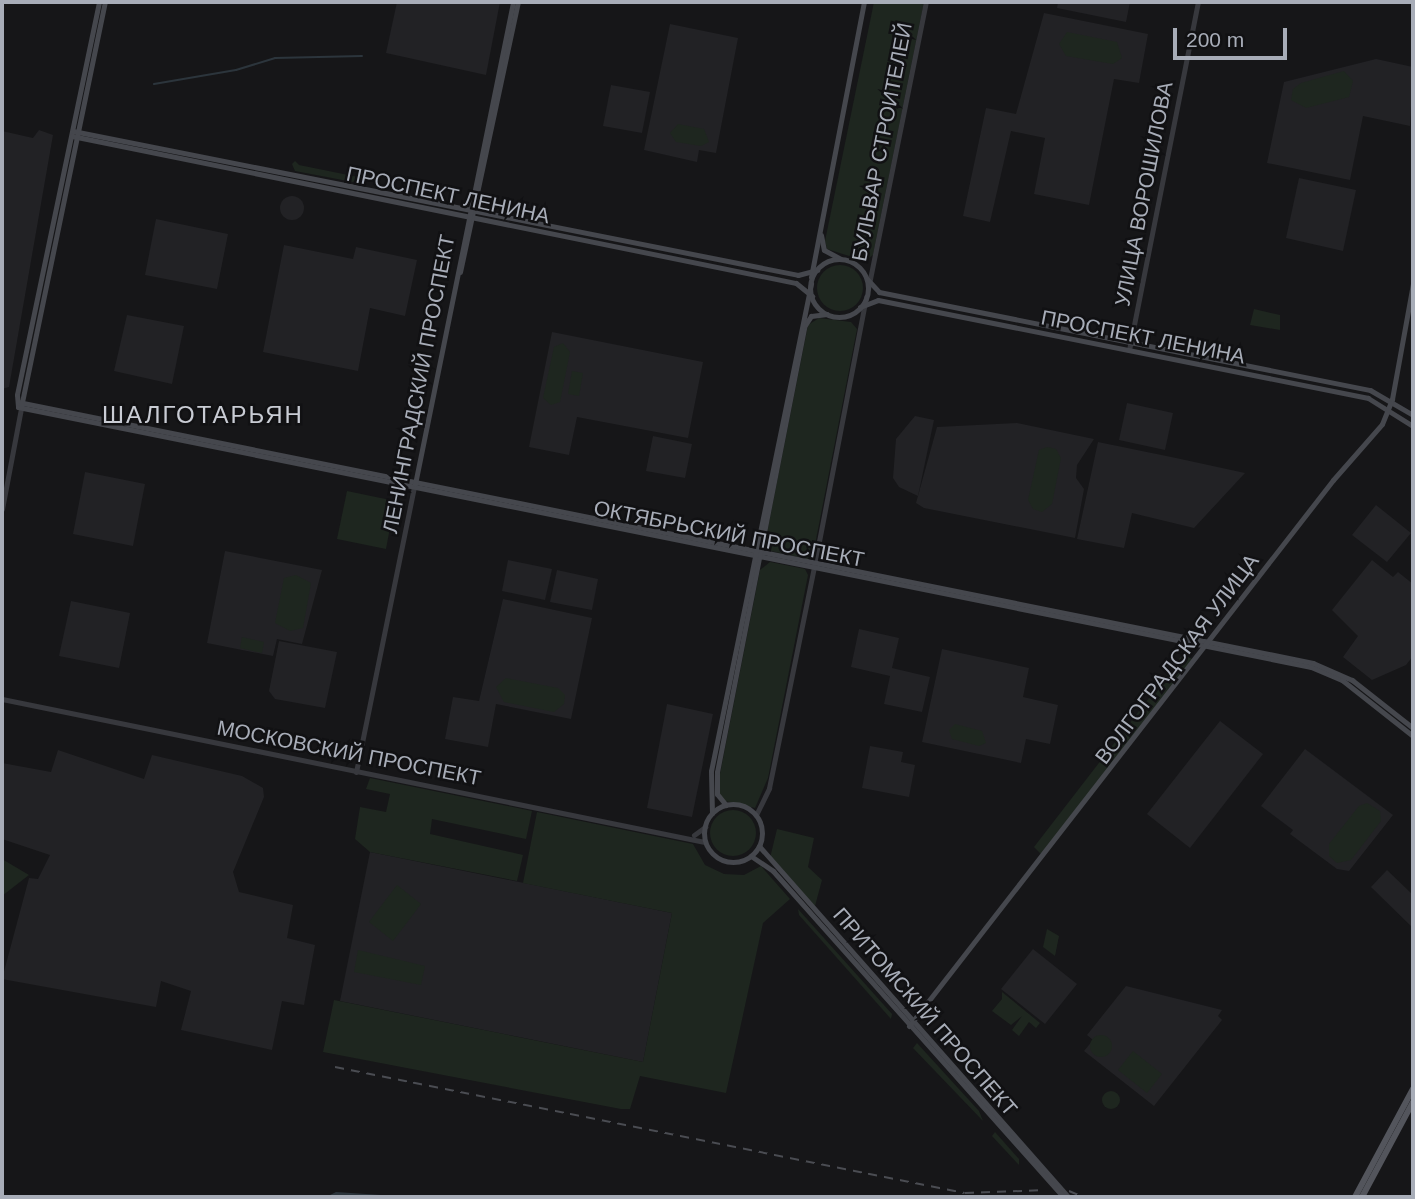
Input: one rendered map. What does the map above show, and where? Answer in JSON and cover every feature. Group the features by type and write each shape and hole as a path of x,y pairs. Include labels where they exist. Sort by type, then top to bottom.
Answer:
{"main road":[{"path":"20,405 99,2"},
{"path":"75,134 105,2"},
{"name":"ЛЕНИНГРАДСКИЙ ПРОСПЕКТ","path":"472,212 513,2"},
{"name":"ЛЕНИНГРАДСКИЙ ПРОСПЕКТ","path":"415,484 518,2"},
{"name":"БУЛЬВАР СТРОИТЕЛЕЙ","path":"841,259 824,250 820,239 865,2"},
{"name":"БУЛЬВАР СТРОИТЕЛЕЙ","path":"726,805 718,797 716,780 757,553 865,2"},
{"name":"ПРОСПЕКТ ЛЕНИНА","path":"75,134 811,279"},
{"name":"ПРОСПЕКТ ЛЕНИНА","path":"472,212 808,289"},
{"path":"808,289 812,296 827,314 845,316 864,302 868,284 859,267 841,259 817,270 811,279 812,296"},
{"name":"ПРОСПЕКТ ЛЕНИНА","path":"868,284 879,292 1370,390 1392,399 1413,415"},
{"name":"ВОЛГОГРАДСКАЯ УЛИЦА","path":"912,1024 1333,480 1382,424 1392,399 1413,284"},
{"name":"ПРОСПЕКТ ЛЕНИНА","path":"864,302 878,300 1368,398 1389,408 1413,426"},
{"name":"БУЛЬВАР СТРОИТЕЛЕЙ","path":"712,813 711,771 805,324 811,316 827,314"},
{"name":"ОКТЯБРЬСКИЙ ПРОСПЕКТ","path":"20,405 1331,669 1413,728"},
{"name":"ОКТЯБРЬСКИЙ ПРОСПЕКТ","path":"1209,643 1329,673 1413,736"},
{"path":"726,805 742,806 756,816 762,834 759,846 751,856 738,862 723,860 705,842 705,827 712,813 726,805"},
{"name":"ПРИТОМСКИЙ ПРОСПЕКТ","path":"759,846 912,1024"},
{"name":"ПРИТОМСКИЙ ПРОСПЕКТ","path":"751,856 773,871 1065,1197"},
{"path":"1355,1197 1413,1089"},
{"path":"1362,1197 1413,1102"}],"street":[{"name":"БУЛЬВАР СТРОИТЕЛЕЙ","path":"868,284 926,2"},
{"name":"УЛИЦА ВОРОШИЛОВА","path":"1129,350 1198,2"},
{"path":"756,816 769,788 864,302"},
{"path":"2,509 20,405"},
{"name":"ЛЕНИНГРАДСКИЙ ПРОСПЕКТ","path":"356,772 415,484"},
{"name":"МОСКОВСКИЙ ПРОСПЕКТ","path":"2,699 356,772 691,836 705,842"},
{"path":"691,836 705,827"}],"shaded area":[{"path":"397,2 500,2 486,75 386,53"},
{"path":"874,2 924,2 873,255 865,261 827,249 825,241"},
{"path":"1058,2 1130,2 1126,22 1057,8"},
{"path":"1044,13 1148,34 1139,83 1114,79 1089,205 1034,194 1045,138 1011,131 990,222 963,216 986,108 1016,114"},
{"path":"670,24 738,38 716,153 699,150 697,162 644,150"},
{"path":"1067,32 1117,42 1122,58 1113,64 1066,56 1059,44"},
{"path":"1376,59 1413,67 1410,126 1363,116 1350,180 1267,163 1284,82"},
{"path":"1344,71 1353,81 1349,97 1306,108 1291,100 1293,89 1301,83"},
{"path":"611,85 650,92 642,133 603,126"},
{"path":"678,124 704,129 709,142 701,146 676,142 670,133"},
{"path":"39,130 53,135 9,387 2,389 2,131 33,138"},
{"path":"295,161 299,165 358,177 353,182 295,171 292,164"},
{"path":"1299,178 1356,190 1343,251 1286,238"},
{"path":"292,196 301,199 304,208 301,217 292,220 283,217 280,208 283,199"},
{"path":"156,219 228,234 217,289 145,275"},
{"path":"284,245 353,259 356,247 417,260 405,316 370,308 358,371 263,352"},
{"path":"840,265 856,272 863,288 856,304 840,311 824,304 817,288 824,272"},
{"path":"1254,309 1280,315 1280,330 1250,325"},
{"path":"127,315 184,326 172,384 114,371"},
{"path":"819,318 851,322 857,329 813,555 807,559 771,551 765,543 808,325"},
{"path":"552,332 703,362 688,438 577,417 569,455 529,447"},
{"path":"563,343 570,352 560,402 551,405 543,398 554,347"},
{"path":"572,371 583,373 579,396 568,394"},
{"path":"1127,403 1173,413 1165,450 1119,440"},
{"path":"915,416 934,420 918,496 899,487 893,478 896,439"},
{"path":"1017,423 1094,439 1077,465 1076,478 1084,489 1075,538 924,508 916,503 937,427"},
{"path":"653,436 692,444 685,478 646,471"},
{"path":"1098,442 1245,473 1194,528 1132,513 1124,548 1077,539"},
{"path":"1047,447 1056,449 1061,458 1052,504 1042,512 1033,509 1028,500 1039,450"},
{"path":"85,472 145,484 133,546 73,534"},
{"path":"347,491 395,501 386,549 337,539"},
{"path":"1376,505 1411,533 1387,562 1352,535"},
{"path":"225,551 322,570 302,644 277,639 273,656 207,643"},
{"path":"508,560 552,569 545,600 502,591"},
{"path":"1372,560 1393,577 1398,572 1413,584 1413,656 1406,665 1372,680 1343,657 1358,636 1332,610"},
{"path":"770,562 805,569 808,575 768,778 755,808 725,801 719,794 719,779 760,570"},
{"path":"557,570 598,579 592,610 550,602"},
{"path":"296,575 311,583 303,628 290,631 275,623 284,578"},
{"path":"503,599 592,618 571,719 496,704 488,747 445,739 453,697 479,701"},
{"path":"71,601 130,613 119,668 59,656"},
{"path":"859,629 899,638 892,668 930,677 922,712 884,704 890,676 851,667"},
{"path":"242,637 264,642 262,653 240,648"},
{"path":"279,641 337,652 325,708 275,699 269,691"},
{"path":"942,649 1029,668 1023,697 1058,705 1050,744 1026,739 1021,763 922,742"},
{"path":"1183,654 1194,660 1044,857 1034,847"},
{"path":"506,678 558,688 565,695 564,704 554,712 504,702 496,687"},
{"path":"667,704 713,714 692,817 647,808"},
{"path":"1220,721 1263,754 1190,848 1147,814"},
{"path":"955,724 982,731 986,743 979,746 952,739 949,730"},
{"path":"870,746 903,752 901,762 915,765 909,797 862,788"},
{"path":"1305,749 1393,815 1349,871 1337,869 1290,834 1293,830 1261,806"},
{"path":"58,750 144,779 152,755 242,776 263,788 264,797 233,872 239,892 293,905 287,938 315,945 304,1005 282,1001 272,1050 181,1030 191,991 161,981 156,1007 2,979 29,878 38,879 50,855 2,839 2,763 51,772"},
{"path":"370,778 532,811 526,839 432,819 430,834 523,855 517,881 370,852 355,839 360,807 386,812 390,794 366,789"},
{"path":"1367,803 1380,811 1381,821 1351,860 1337,863 1329,856 1329,844 1359,806"},
{"path":"733,810 749,817 756,833 749,849 733,856 717,849 710,833 717,817"},
{"path":"537,812 693,844 705,865 724,874 744,875 761,866 790,899 763,923 726,1093 640,1076 630,1109 621,1109 323,1052 334,1000 643,1062 672,913 523,883"},
{"path":"777,829 814,838 808,867 822,880 815,906 770,858"},
{"path":"370,852 672,913 643,1062 340,1001"},
{"path":"2,859 29,875 2,896"},
{"path":"1387,870 1413,895 1413,928 1371,887"},
{"path":"397,885 421,904 393,941 369,922"},
{"path":"798,909 892,1014 891,1019 799,915"},
{"path":"1047,929 1059,936 1055,956 1043,947"},
{"path":"1033,949 1077,984 1045,1024 1001,989"},
{"path":"358,950 425,966 421,985 354,972"},
{"path":"1126,986 1222,1010 1218,1016 1222,1020 1154,1106 1084,1051 1093,1040 1087,1035"},
{"path":"1002,992 1040,1023 1036,1028 1029,1022 1019,1036 1012,1030 1022,1016 1011,1025 992,1011 1002,999"},
{"path":"1101,1035 1109,1038 1112,1046 1109,1054 1101,1057 1093,1054 1090,1046 1093,1038"},
{"path":"917,1043 979,1111 983,1121 913,1048"},
{"path":"1133,1051 1162,1074 1147,1093 1118,1070"},
{"path":"1111,1091 1117,1094 1120,1100 1117,1106 1111,1109 1105,1106 1102,1100 1105,1094"},
{"path":"995,1132 1019,1159 1019,1165 992,1136"},
{"path":"336,1192 381,1195 400,1197 326,1197"}],"waterway":[{"path":"154,84 236,70 275,58 362,56"}],"railway":[{"path":"335,1067 965,1193 1045,1190"},
{"path":"1069,1191 1083,1197"}],"district":[{"name":"ШАЛГОТАРЬЯН","path":"203,415"}]}
